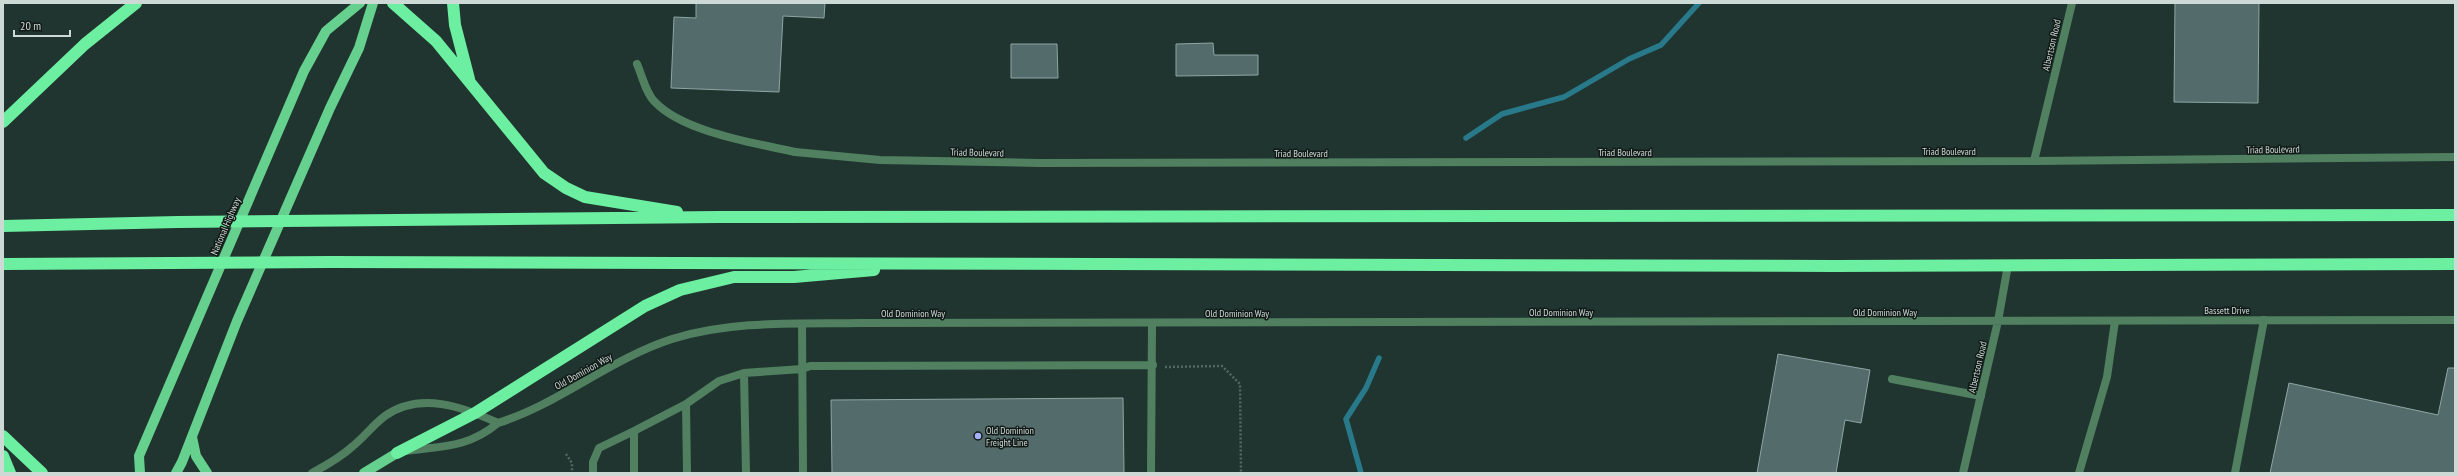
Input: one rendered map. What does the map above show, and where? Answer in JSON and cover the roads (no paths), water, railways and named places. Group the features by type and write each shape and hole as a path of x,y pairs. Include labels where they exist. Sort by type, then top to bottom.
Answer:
{"highway":[{"path":"3,122 85,44 136,3"},
{"path":"393,3 436,41 544,173 566,188 604,202 720,217"},
{"path":"453,3 455,25 470,84"},
{"path":"3,226 178,222 720,217 2455,215"},
{"path":"3,264 158,262 2008,265 2455,264"},
{"path":"397,453 476,413 645,306 680,290 734,277 794,277 956,264"},
{"path":"3,436 42,473"},
{"path":"3,456 10,473"}],"main road":[{"name":"National Highway","path":"140,473 139,456 304,71 326,31 360,3"},
{"path":"176,473 192,437 237,321 330,108 360,48 373,3"},
{"path":"192,437 196,456 207,473"},
{"path":"364,473 397,453"}],"street":[{"name":"Albertson Road","path":"2034,161 2072,3"},
{"name":"Triad Boulevard","path":"637,64 654,102 681,121 735,138 795,152 880,160 1038,163 2034,161 2455,157"},
{"name":"Albertson Road","path":"1963,473 1998,321 2008,265"},
{"path":"2235,473 2264,320"},
{"name":"Bassett Drive","path":"1998,321 2455,320"},
{"name":"Old Dominion Way","path":"397,453 468,442 483,436 498,424 521,416 630,356 671,339 705,331 744,326 802,324 1998,321"},
{"path":"2079,473 2107,377 2115,321"},
{"path":"802,324 803,473"},
{"path":"1152,324 1152,473"},
{"path":"593,473 593,462 599,448 686,404 719,381 744,373 802,369 810,366 1152,366"},
{"path":"744,373 746,473"},
{"path":"1892,379 1981,396"},
{"path":"312,473 337,459 384,416 398,409 427,402 476,413 498,424"},
{"path":"686,404 687,473"},
{"path":"634,431 634,473"}],"waterway":[{"path":"1466,138 1502,114 1564,97 1629,59 1661,45 1699,3"},
{"path":"1361,473 1346,419 1366,388 1379,358"}],"place":[{"name":"Old Dominion Freight Line","path":"978,436"}]}
